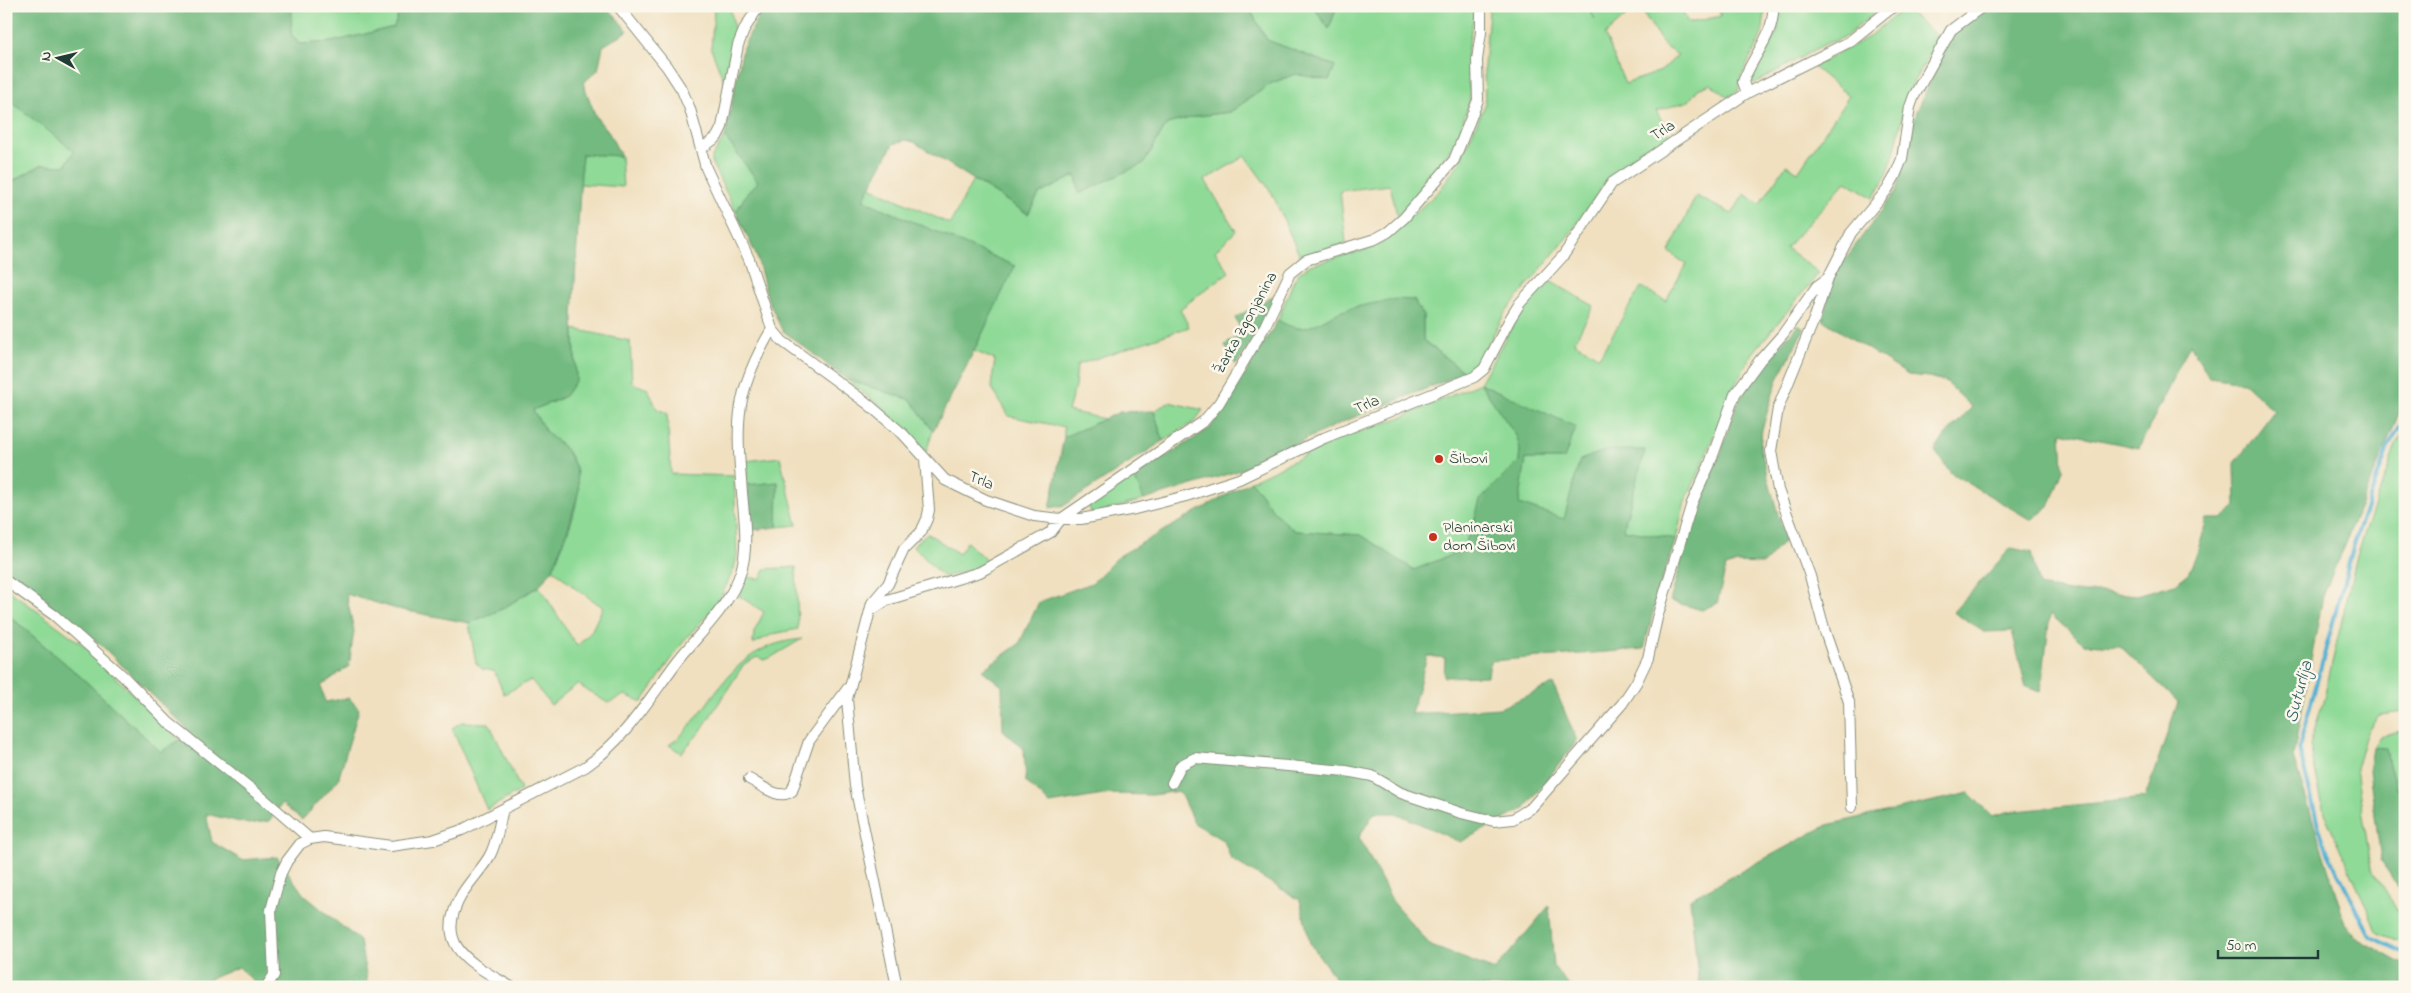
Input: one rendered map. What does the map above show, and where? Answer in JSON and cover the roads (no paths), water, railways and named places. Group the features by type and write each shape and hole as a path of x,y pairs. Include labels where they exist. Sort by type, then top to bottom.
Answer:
{"street":[{"path":"266,987 274,975 271,910 281,873 293,851 300,844 310,838 324,837 378,846 403,846 433,840 462,830 586,767 603,755 648,705 673,666 721,609 742,569 745,544 738,449 740,404 752,363 772,330 749,259 711,180 690,109 682,90 667,67 618,6"},
{"path":"701,150 717,137 722,127 738,44 745,28 759,6"},
{"name":"Žarka Zgonjanina","path":"870,610 887,600 980,572 1051,532 1061,519 1204,421 1228,388 1265,326 1290,273 1306,260 1375,239 1388,232 1404,218 1447,170 1463,140 1478,100 1477,60 1481,6"},
{"path":"1747,93 1744,82 1769,33 1773,16 1772,6"},
{"name":"Trla","path":"772,330 782,341 868,404 903,434 945,480 986,500 1034,516 1081,519 1135,509 1186,496 1239,479 1324,438 1474,377 1484,369 1510,318 1563,256 1612,183 1747,93 1849,42 1894,6"},
{"path":"1852,807 1849,702 1825,632 1810,576 1778,490 1771,451 1778,408 1815,317 1828,278 1851,233 1887,190 1895,176 1902,159 1910,107 1914,96 1951,30 1983,6"},
{"path":"1172,783 1181,765 1195,758 1346,771 1372,776 1401,793 1461,813 1494,821 1513,819 1532,807 1622,704 1636,683 1648,658 1657,618 1692,503 1709,466 1735,394 1818,286 1828,278"},
{"path":"897,987 855,786 846,709 848,688 870,610 877,596 888,584 904,549 921,532 927,519 929,510 925,459"},
{"path":"6,581 54,615 123,676 169,723 310,838"},
{"path":"749,779 778,795 787,794 792,791 809,742 848,688"},
{"path":"503,809 490,856 462,895 454,912 452,927 453,941 463,958 511,987"}],"waterway":[{"name":"Suturlija","path":"2405,417 2388,447 2354,544 2299,748 2318,825 2328,853 2371,937 2405,953"}],"place":[{"name":"Šibovi","path":"1439,459"},
{"name":"Planinarski dom Šibovi","path":"1433,537"}]}
